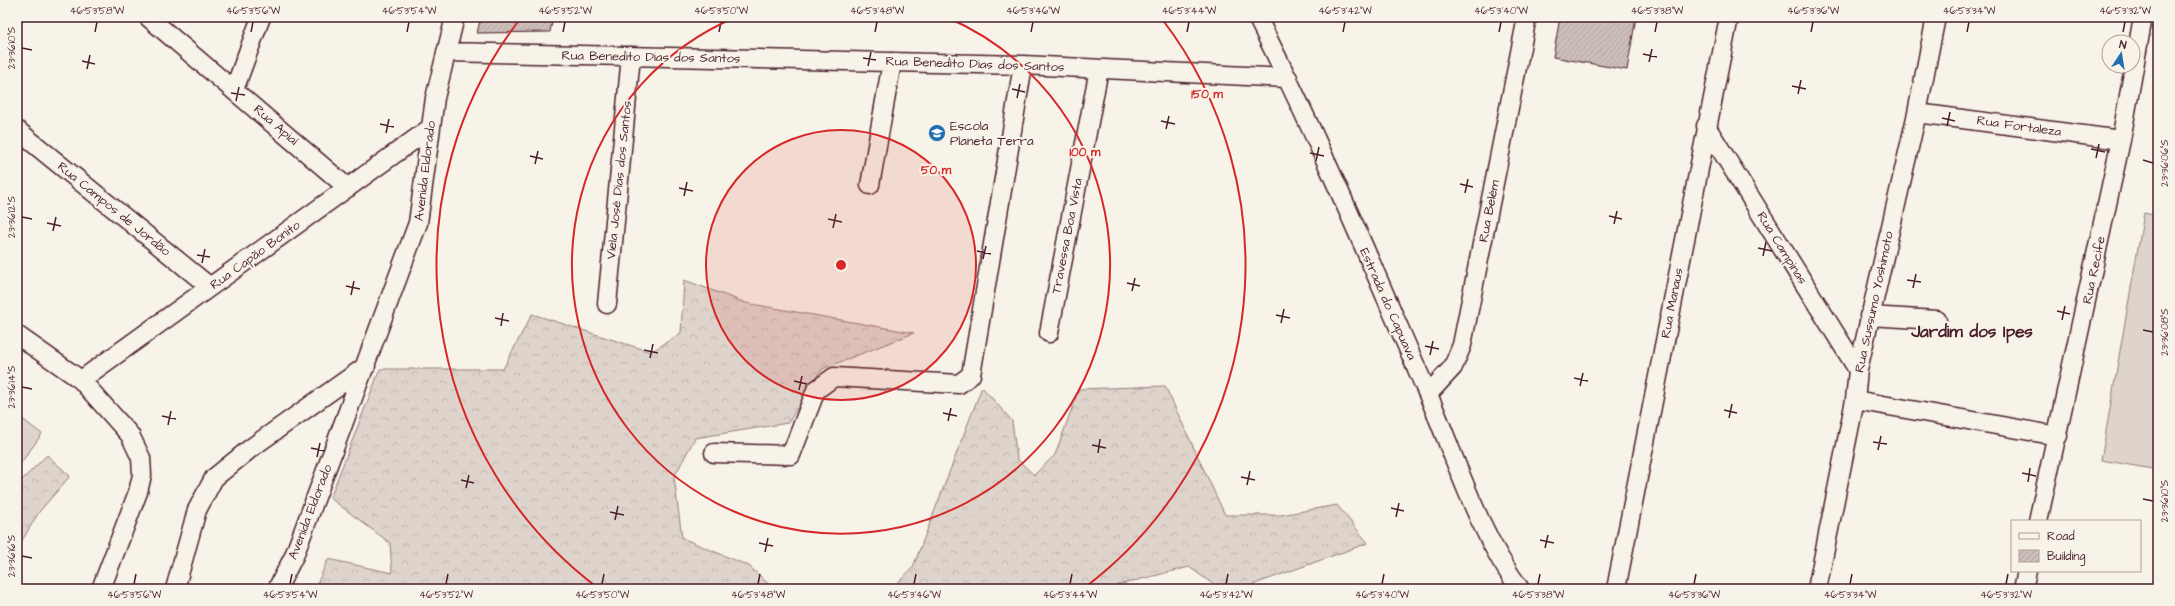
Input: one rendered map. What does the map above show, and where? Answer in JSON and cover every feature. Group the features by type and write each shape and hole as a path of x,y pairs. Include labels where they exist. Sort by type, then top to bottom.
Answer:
{"street":[{"name":"Rua Apiaí","path":"148,17 348,188"},
{"path":"234,90 261,17"},
{"name":"Avenida Eldorado","path":"276,589 294,556 418,223 429,129 455,17"},
{"name":"Estrada do Capuava","path":"1257,17 1288,78 1428,394 1500,562 1520,589"},
{"name":"Rua Belém","path":"1428,394 1452,367 1462,345 1526,17"},
{"name":"Rua Manaus","path":"1616,589 1728,17"},
{"name":"Rua Sussumo Yoshimoto","path":"1817,589 1855,400 1858,370 1869,316 1917,112 1936,17"},
{"path":"2143,17 2158,18"},
{"name":"Rua Recife","path":"2038,520 2058,436 2121,140 2143,17"},
{"name":"Rua Benedito Dias dos Santos","path":"446,52 1023,64 1288,78"},
{"name":"Viela José Dias dos Santos","path":"607,304 631,56"},
{"path":"870,185 892,62"},
{"path":"714,453 791,456 816,390 834,377 959,384 971,375 1023,64"},
{"name":"Travessa Boa Vista","path":"1049,333 1098,69"},
{"name":"Rua Fortaleza","path":"1917,112 2121,140"},
{"name":"Rua Campinas","path":"1706,126 1858,370"},
{"name":"Rua Capão Bonito","path":"81,380 429,129"},
{"name":"Rua Campos de Jordão","path":"17,130 210,287"},
{"path":"1869,316 1936,320"},
{"path":"17,335 81,380 107,408 133,441 141,458 142,475 138,492 101,589"},
{"path":"175,589 197,510 214,478 251,448 366,366"},
{"path":"1855,400 2058,436"},
{"path":"2023,589 2027,572"}],"green space":[{"path":"2144,213 2158,216 2158,470 2101,460"},
{"path":"684,280 746,303 914,333 822,369 788,423 695,438 674,477 682,538 749,566 774,589 315,589 328,559 392,573 390,543 330,498 380,369 503,369 532,314 651,352 681,333"},
{"path":"1165,386 1225,515 1281,515 1337,505 1368,543 1241,589 1220,589 1189,567 1118,585 1119,589 892,589 913,567 982,387 1012,421 1017,459 1034,475 1055,455 1079,389"},
{"path":"17,415 42,434 17,468"},
{"path":"47,455 70,476 39,512 17,549 17,485"}],"building":[{"path":"481,17 553,17 550,32 477,33"},
{"path":"1560,17 1636,17 1627,70 1553,57"}],"place":[{"name":"Escola Planeta Terra","path":"937,133"}],"district":[{"name":"Jardim dos Ipes","path":"1972,332"}]}
